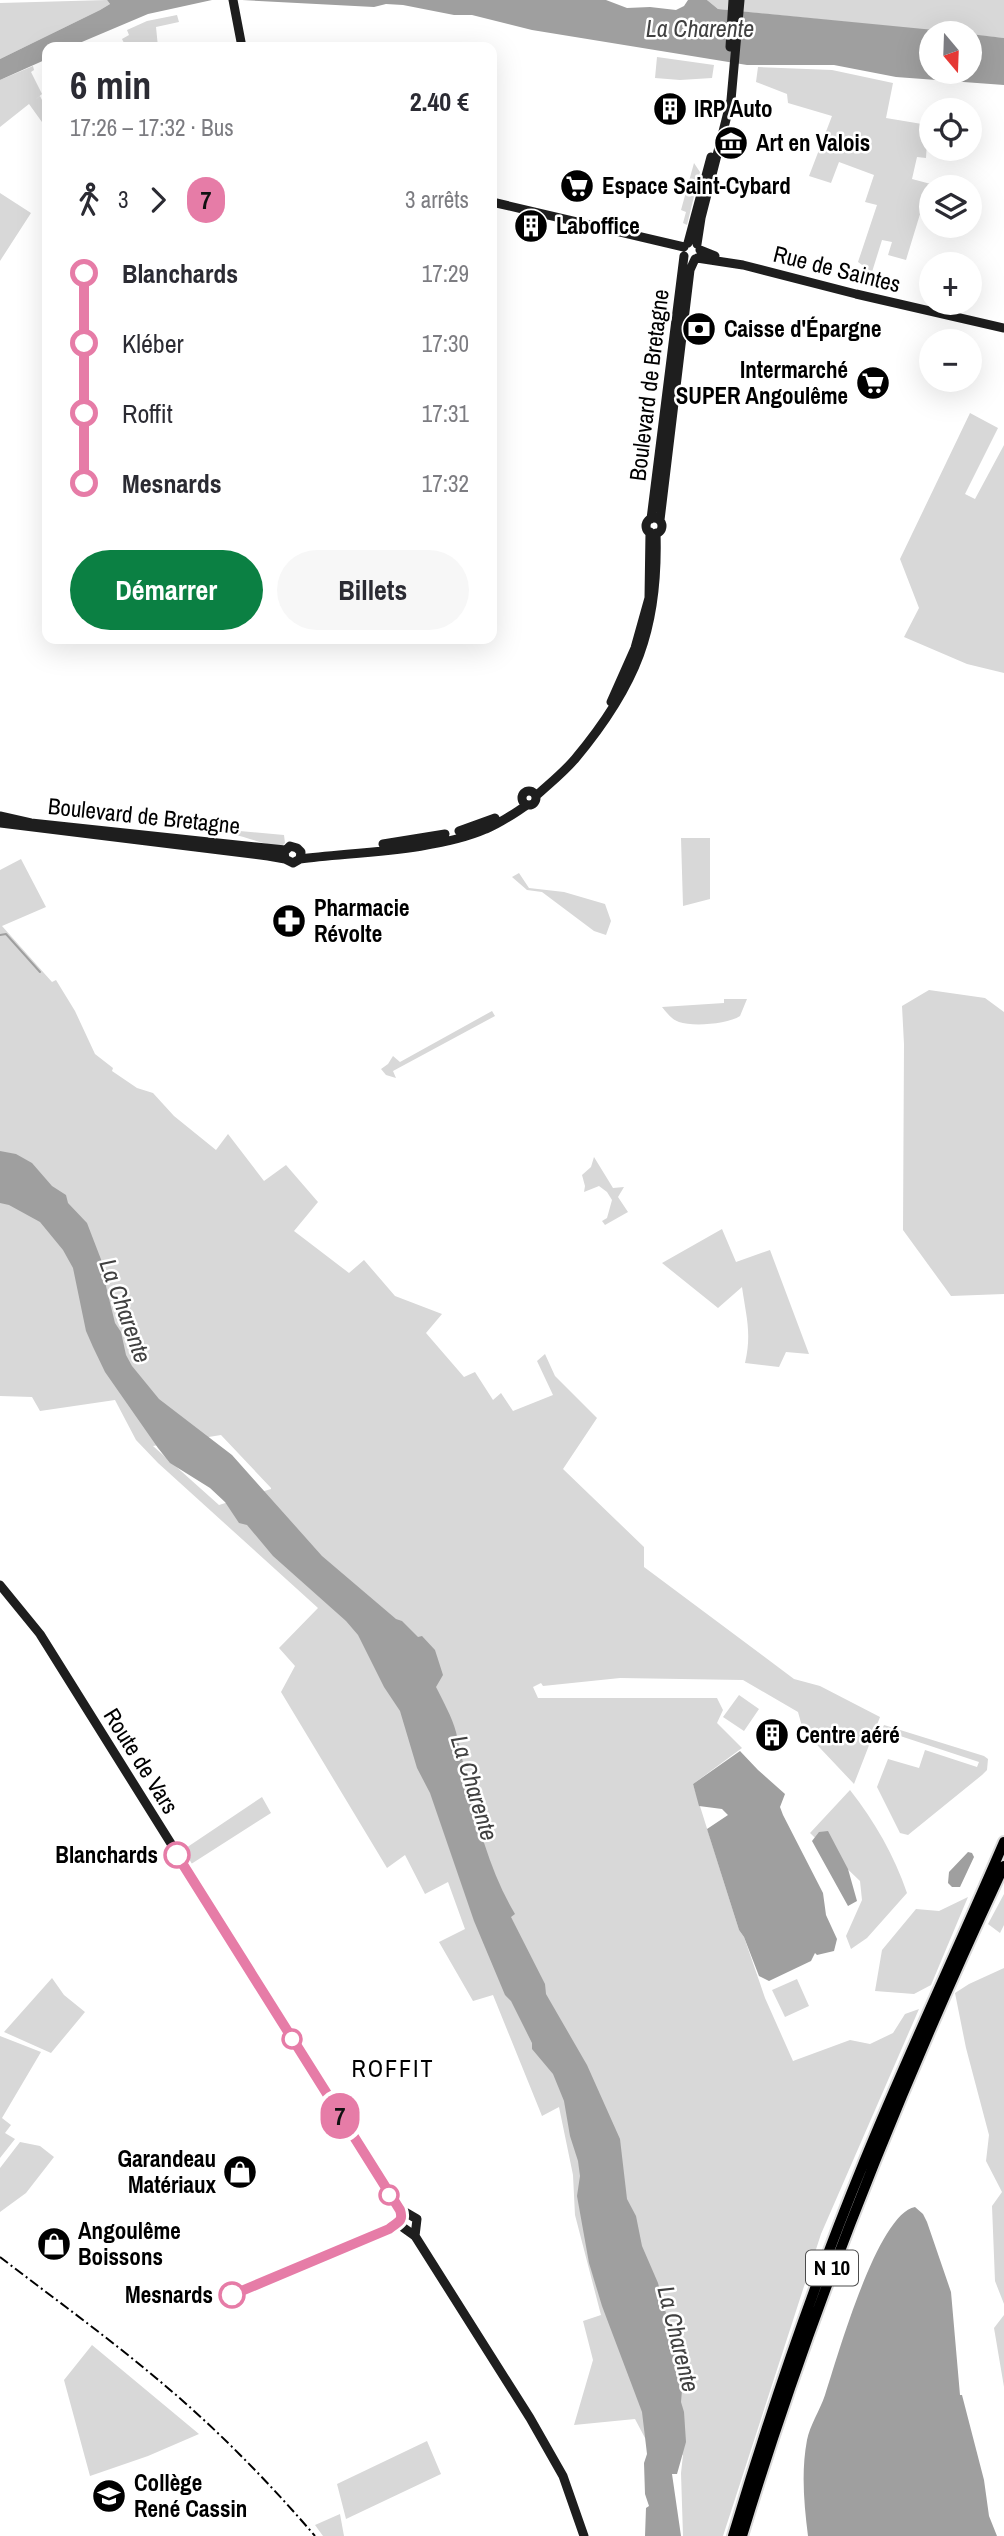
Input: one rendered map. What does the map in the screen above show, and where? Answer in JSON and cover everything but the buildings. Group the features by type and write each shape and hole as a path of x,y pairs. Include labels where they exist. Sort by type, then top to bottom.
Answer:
{"highway":[{"name":"N 10","path":"733,2536 772,2411 827,2255 928,2011 1004,1843"},
{"name":"N 10","path":"742,2536 835,2258 880,2144 1004,1866"}],"main road":[{"path":"233,3 241,42"},
{"name":"Boulevard de Bretagne","path":"300,854 444,834 488,822 525,802 524,793 534,794 559,775 590,741 626,686 648,631 655,599 653,532 662,527 655,519 691,251 729,109 736,3"},
{"name":"Rue de Saintes","path":"497,203 863,296 1004,328"},
{"name":"Boulevard de Bretagne","path":"0,816 31,823 285,854"},
{"name":"Boulevard de Bretagne","path":"0,823 285,854"},
{"path":"293,846 300,854 293,863 285,854 293,846"},
{"name":"Route de Vars","path":"0,1585 40,1634 403,2213 416,2219 413,2232 530,2418 563,2476 584,2536"}],"shaded area":[{"path":"107,0 110,4 100,10 0,59 0,3"},
{"path":"707,0 1004,0 1004,38 982,36 982,21 919,21 919,29 718,9"},
{"path":"177,15 179,22 156,27 158,42 124,42 122,39 129,35 127,30 147,21"},
{"path":"657,57 714,65 712,78 655,78"},
{"path":"33,66 34,70 31,72 42,94 35,100 40,96 42,100 42,122 29,104 0,127 0,80"},
{"path":"758,67 832,70 893,83 886,118 919,124 919,157 912,179 919,181 919,217 906,260 888,255 892,242 882,240 872,272 858,262 877,205 865,202 874,175 839,162 831,183 809,176 832,116 788,103 787,94 756,82"},
{"path":"694,163 700,172 687,225 683,223 686,212 681,210"},
{"path":"0,193 31,213 0,261"},
{"path":"970,413 998,428 965,494 975,499 1004,445 1004,673 967,664 904,637 919,608 900,559"},
{"path":"229,830 284,835 285,843 282,846 268,844 230,834"},
{"path":"681,838 710,838 710,899 683,906"},
{"path":"21,859 46,907 2,926 52,982 56,980 75,1011 95,1054 113,1068 112,1071 137,1088 153,1093 174,1116 216,1150 228,1134 264,1181 286,1165 318,1202 294,1231 349,1273 364,1260 395,1296 442,1314 426,1333 464,1377 475,1372 493,1400 501,1393 513,1411 553,1395 537,1361 545,1354 555,1376 597,1418 563,1469 644,1547 644,1567 794,1679 820,1686 880,1717 854,1784 803,1730 798,1712 743,1680 620,1678 543,1686 541,1683 533,1687 538,1698 717,1698 723,1710 717,1723 742,1748 693,1784 739,1930 793,2061 850,2040 870,2044 893,2033 905,2014 919,2009 821,2234 723,2536 683,2536 683,2455 645,2438 635,2419 574,2425 593,2360 583,2321 601,2315 575,2215 573,2175 559,2107 542,2116 493,1995 473,2001 439,1942 465,1929 448,1882 425,1894 405,1855 387,1868 281,1692 295,1666 279,1648 318,1608 158,1463 136,1440 115,1400 40,1411 32,1397 0,1396 0,870","holes":["221,1435 271,1488 219,1505 153,1446"]},
{"path":"519,873 529,888 564,892 605,904 611,921 606,935 594,931 542,892 527,890 512,877"},
{"path":"929,990 985,998 1004,1012 1004,1294 951,1296 903,1230 902,1006"},
{"path":"724,999 747,999 740,1016 719,1023 685,1024 669,1016 662,1007 724,1003"},
{"path":"492,1011 495,1016 393,1071 396,1078 386,1075 381,1069 393,1056 400,1062"},
{"path":"594,1157 613,1188 624,1187 618,1197 628,1212 605,1225 602,1221 607,1218 612,1200 607,1192 599,1186 584,1192 582,1175 591,1167"},
{"path":"722,1229 736,1262 770,1250 809,1354 786,1352 779,1367 745,1363 748,1333 742,1287 718,1308 662,1263"},
{"path":"739,1695 759,1709 744,1731 723,1717"},
{"path":"884,1725 988,1759 987,1770 982,1775 908,1835 900,1833 877,1787 888,1759 919,1768 925,1750 977,1767 979,1762 882,1730"},
{"path":"850,1790 883,1839 907,1893 867,1938 851,1949 846,1936 862,1900 860,1881 810,1833"},
{"path":"262,1797 271,1813 188,1866 180,1852"},
{"path":"1004,1894 1004,1925 1000,1933 988,1924"},
{"path":"968,1897 931,1985 914,1994 875,1991 882,1950 916,1909 939,1911"},
{"path":"1004,1968 1004,2304 995,2281 992,2206 1002,2192 986,2161 989,2135 966,2048 955,1993"},
{"path":"52,1978 64,1995 85,2012 51,2053 4,2032"},
{"path":"797,1979 809,2006 785,2017 772,1990"},
{"path":"0,2036 41,2052 2,2118 11,2125 5,2133 15,2139 0,2158"},
{"path":"20,2142 40,2146 54,2157 26,2193 0,2212 0,2168"},
{"path":"1004,2315 1004,2387 994,2328"},
{"path":"92,2345 199,2434 148,2456 90,2476 64,2380"},
{"path":"427,2441 441,2474 346,2519 337,2484"},
{"path":"340,2514 344,2536 323,2536 315,2525"}],"water":[{"path":"107,0 212,0 148,14 82,42 42,42 42,61 0,80 0,59 110,4"},
{"name":"La Charente","path":"242,0 606,0 627,8 676,10 688,0 707,0 718,9 919,29 919,79 834,65 747,65 532,30 472,15 454,15 403,5 386,4 374,7"},
{"name":"La Charente","path":"982,35 1004,38 1004,85 982,83"},
{"path":"0,1151 16,1154 32,1163 52,1186 66,1195 68,1203 87,1223 107,1275 105,1282 126,1355 159,1399 232,1455 322,1556 418,1637 422,1636 435,1650 443,1675 436,1687 454,1726 486,1849 515,1914 511,1917 545,1984 546,1994 587,2065 620,2139 627,2199 636,2216 642,2246 658,2283 683,2378 681,2402 686,2442 677,2474 672,2474 681,2536 645,2536 646,2508 649,2506 645,2494 644,2463 647,2454 642,2412 602,2306 589,2263 577,2196 580,2176 578,2161 570,2136 564,2101 553,2074 532,2049 532,2043 511,2001 505,1995 474,1921 430,1793 417,1768 400,1711 384,1687 358,1635 346,1621 273,1556 247,1525 239,1523 225,1502 210,1488 170,1463 158,1448 105,1372 93,1347 86,1331 73,1268 63,1250 40,1222 0,1203"},
{"path":"740,1751 785,1794 780,1807 823,1893 826,1915 837,1939 834,1951 817,1955 815,1953 811,1961 769,1981 759,1976 739,1930 707,1829 728,1815 722,1809 699,1806 693,1784"},
{"path":"828,1831 848,1869 857,1901 848,1906 812,1841 819,1832"},
{"path":"968,1852 974,1857 960,1887 952,1887 948,1883 949,1872"},
{"path":"915,2207 927,2222 951,2292 960,2395 984,2480 989,2516 997,2536 808,2536 804,2476 808,2434 825,2395 860,2290 873,2260 887,2234 901,2216"}],"waterway":[{"path":"0,935 6,934 40,972"}],"railway":[{"path":"0,2257 177,2396 239,2454 315,2536"}],"bus line":[{"name":"7","path":"177,1855 402,2217 389,2229 232,2295"}],"place":[{"name":"IRP Auto","path":"670,109"},
{"name":"Art en Valois","path":"731,143"},
{"name":"Espace Saint-Cybard","path":"577,186"},
{"name":"Laboffice","path":"531,226"},
{"name":"Caisse d'Épargne","path":"699,329"},
{"name":"Intermarché SUPER Angoulême","path":"873,383"},
{"name":"Pharmacie Révolte","path":"289,921"},
{"name":"Centre aéré","path":"772,1735"},
{"name":"Blanchards","path":"177,1855"},
{"name":"Garandeau Matériaux","path":"240,2172"},
{"name":"Angoulême Boissons","path":"54,2244"},
{"name":"Mesnards","path":"232,2295"},
{"name":"Collège René Cassin","path":"109,2496"}],"district":[{"name":"ROFFIT","path":"393,2069"}]}
